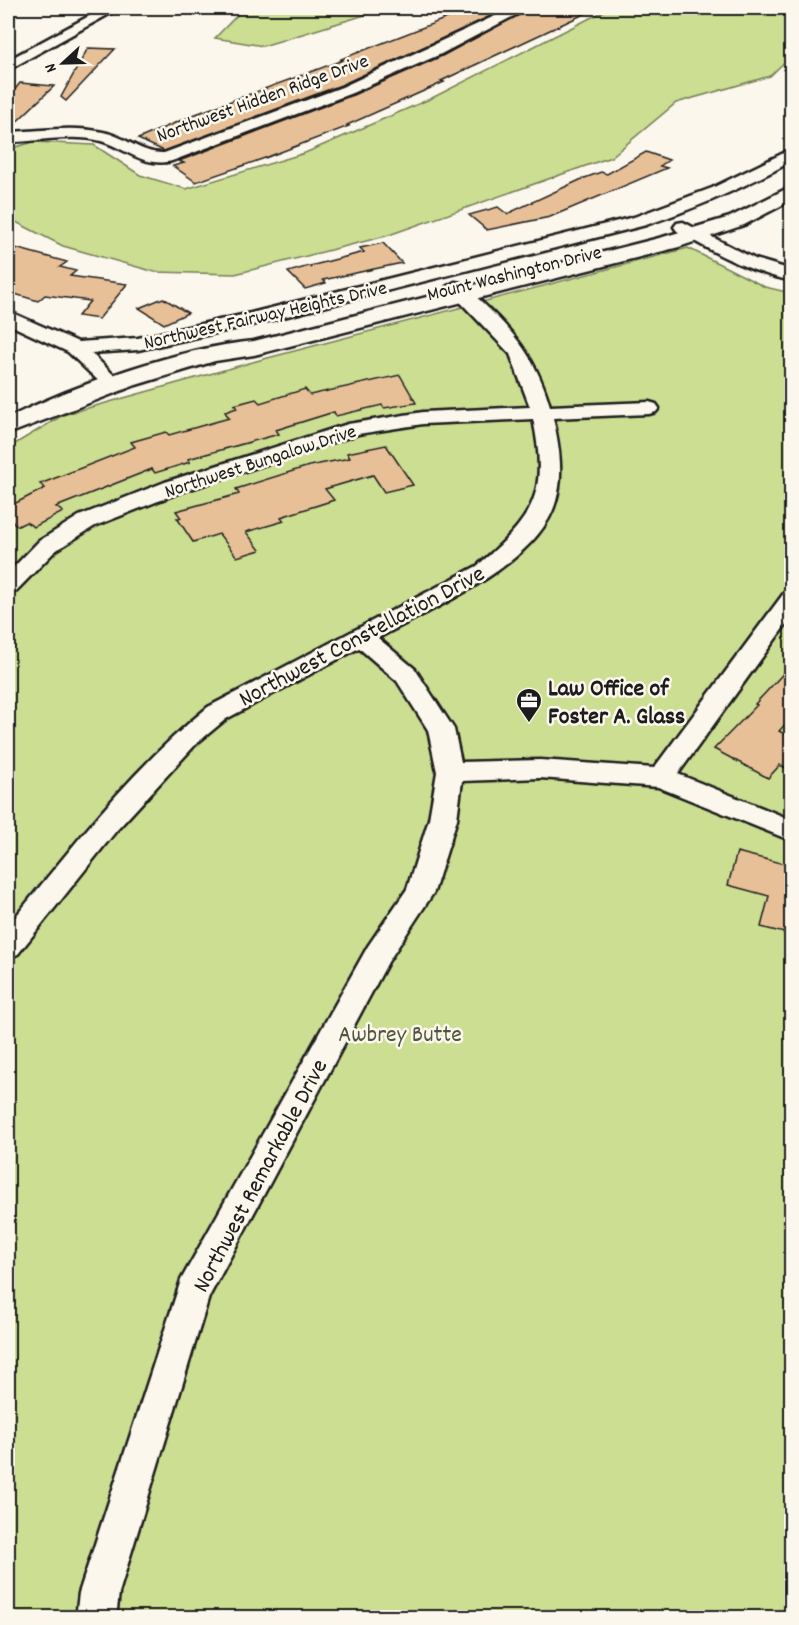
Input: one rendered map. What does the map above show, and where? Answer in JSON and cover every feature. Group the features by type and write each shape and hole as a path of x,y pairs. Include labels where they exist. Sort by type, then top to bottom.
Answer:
{"main road":[{"name":"Mount Washington Drive","path":"689,231 792,178"},
{"name":"Mount Washington Drive","path":"8,427 36,412 112,383 230,350 254,348 689,231 737,221 792,192"}],"street":[{"path":"8,66 113,8"},
{"name":"Northwest Hidden Ridge Drive","path":"8,137 84,134 118,141 141,157 166,158 352,87 463,38 522,8"},
{"name":"Northwest Fairway Heights Drive","path":"75,348 138,344 252,319 640,221 693,204 751,178 792,154"},
{"path":"689,231 747,263 792,276"},
{"name":"Northwest Constellation Drive","path":"8,946 128,800 184,738 217,713 485,571 521,539 545,503 549,471 548,438 530,375 519,352 460,291"},
{"name":"Northwest Fairway Heights Drive","path":"8,317 75,348 112,383"},
{"name":"Northwest Bungalow Drive","path":"8,586 47,546 87,521 173,487 355,428 423,418 649,408"},
{"path":"661,778 792,598"},
{"name":"Northwest Remarkable Drive","path":"96,1617 99,1593 193,1292 378,954 420,892 443,819 450,772 441,729 406,675 360,636"},
{"path":"450,772 540,769 661,778 792,831"}],"green space":[{"path":"244,8 388,8 263,46 215,38"},
{"path":"610,8 791,8 791,56 770,76 676,103 611,157 386,236 235,274 155,272 63,246 8,218 8,149 34,142 94,145 140,175 186,189 305,153 432,98"},
{"name":"Awbrey Butte","path":"688,248 765,287 791,293 791,1617 8,1618 8,448 63,415 260,360"}],"building":[{"path":"473,8 508,8 341,85 164,151 138,139 193,115 343,60 341,59"},
{"path":"531,8 597,8 441,81 444,82 347,125 349,126 265,158 196,182 173,166 184,163 179,161 353,95 442,56"},
{"path":"88,48 115,49 66,101 61,97"},
{"path":"20,83 54,86 8,130 8,98"},
{"path":"646,152 669,160 660,166 667,168 550,217 487,230 469,215 498,207 507,214 582,179 601,172 607,174"},
{"path":"383,243 402,263 323,280 326,283 305,289 288,272 309,266 311,268 310,266 364,252 360,248"},
{"path":"8,246 67,262 60,267 76,271 70,276 127,284 99,319 78,316 90,301 45,295 38,301 8,292"},
{"path":"163,298 188,313 164,324 139,308"},
{"path":"400,375 416,403 384,408 382,405 336,416 334,412 276,430 279,434 188,459 190,462 155,473 152,469 56,507 63,512 34,527 26,522 18,526 8,518 8,507 45,488 40,484 135,447 131,442 166,432 169,435 229,418 225,412 237,408 234,405 256,399 260,403 305,389 310,395"},
{"path":"386,445 413,485 384,492 373,475 325,489 334,500 281,517 284,521 246,532 260,550 237,557 219,534 193,542 177,518 181,518 176,511 239,494 236,489 309,466 350,458 347,453"},
{"path":"792,664 792,717 779,731 792,738 792,771 780,765 768,778 714,749 757,705 755,704"},
{"path":"737,852 792,866 792,935 761,927 769,896 728,885"}],"place":[{"name":"Law Office of Foster A. Glass","path":"529,724"}]}
